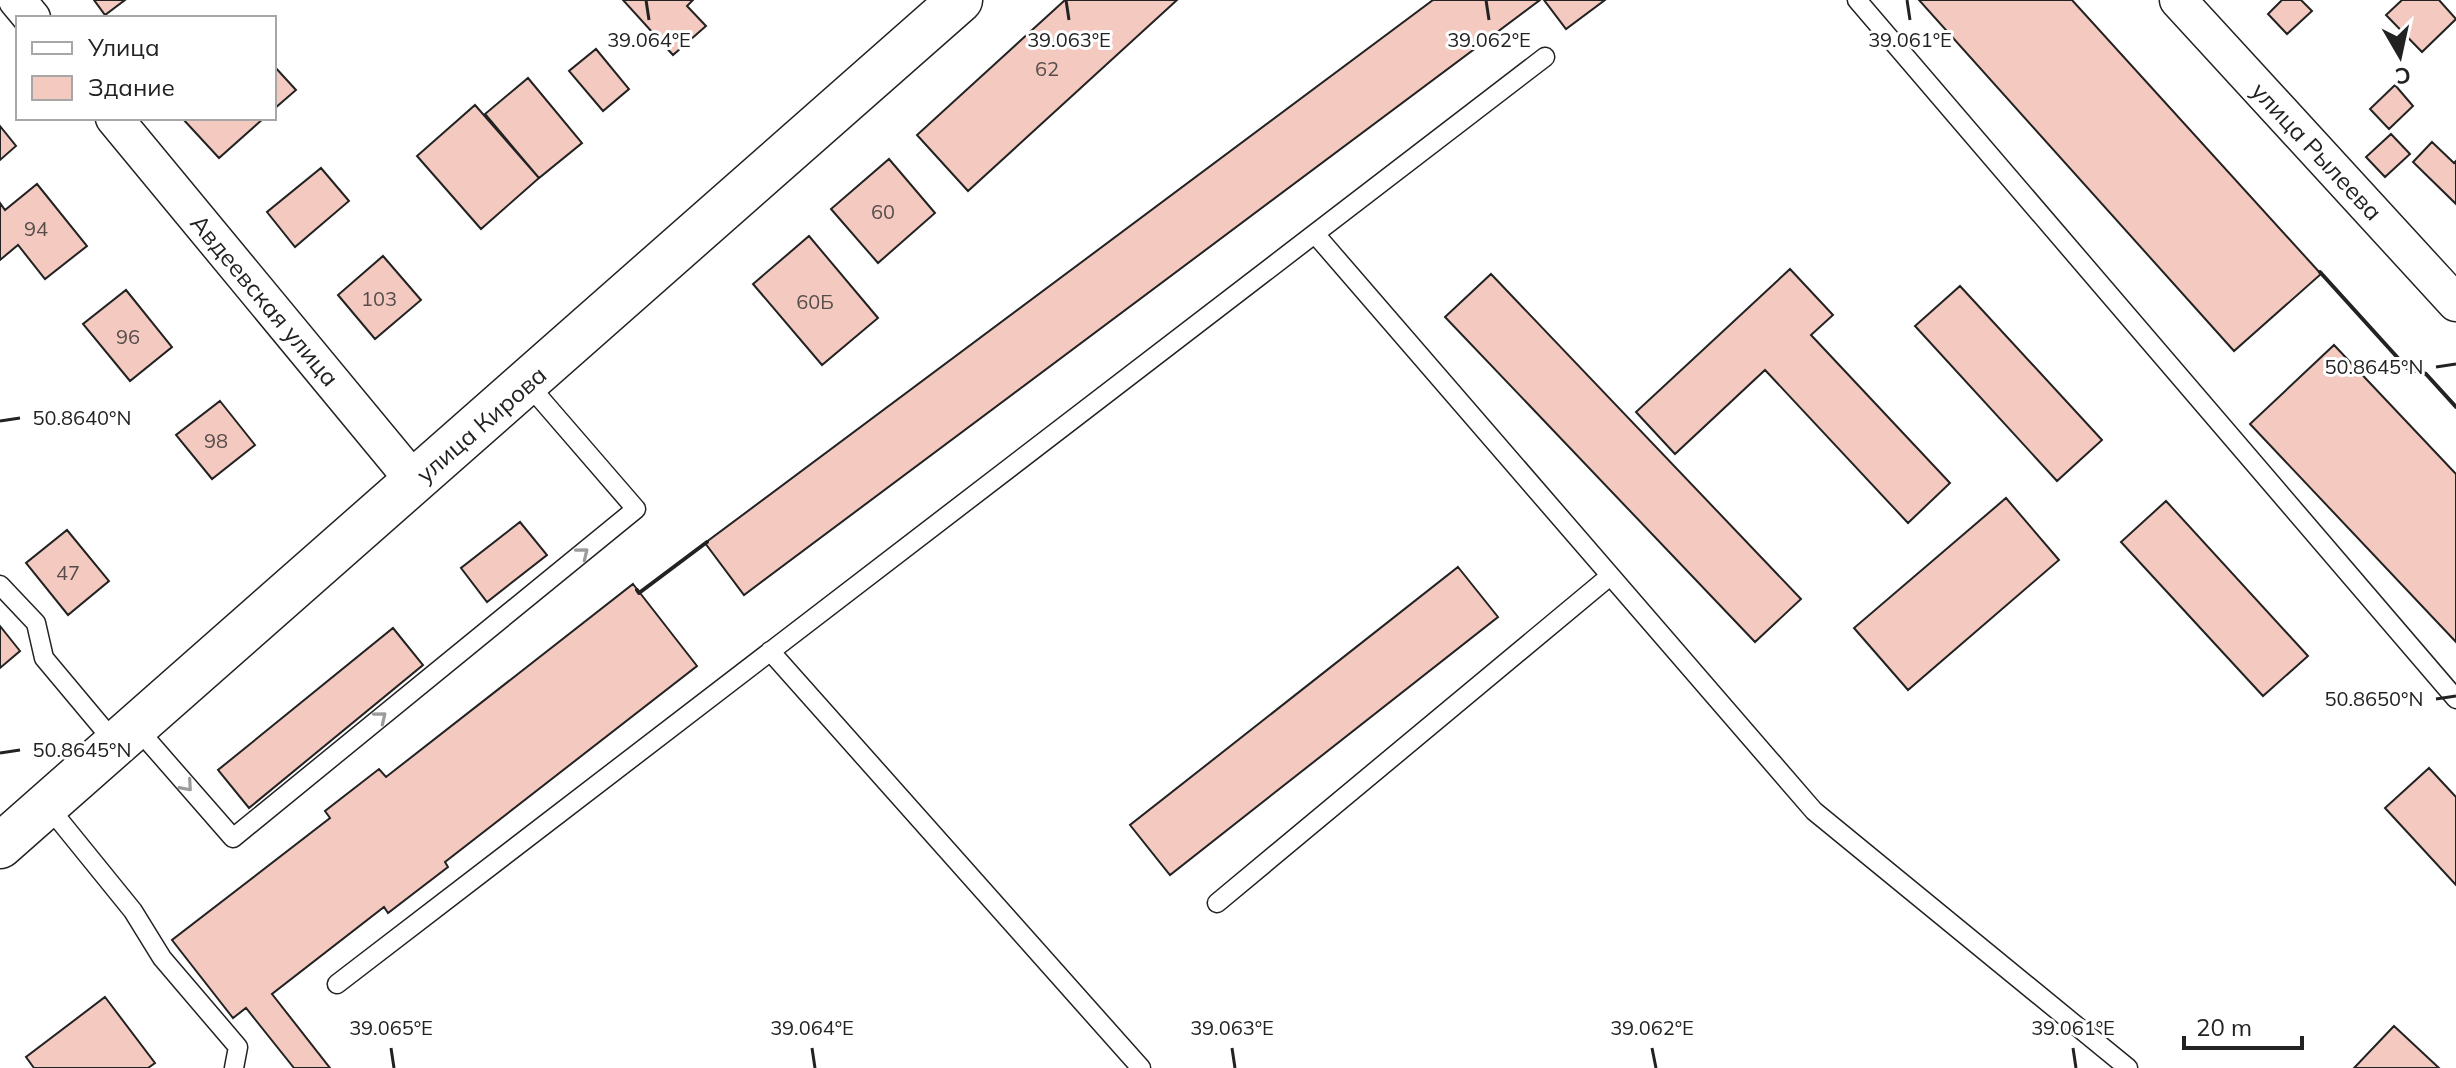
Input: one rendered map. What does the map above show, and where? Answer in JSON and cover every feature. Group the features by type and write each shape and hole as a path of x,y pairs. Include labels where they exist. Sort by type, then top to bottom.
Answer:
{"main road":[{"name":"улица Кирова","path":"0,846 960,0"}],"street":[{"path":"17,0 30,16"},
{"name":"улица Рылеева","path":"2178,0 2456,303"},
{"name":"Авдеевская улица","path":"116,120 415,482"}],"lane":[{"path":"1857,0 2456,699"},
{"path":"337,984 1545,57"},
{"path":"1315,234 1814,811 2128,1068"},
{"path":"0,585 36,623 44,658 233,838 636,509 527,383"},
{"path":"1217,903 1610,576"},
{"path":"770,651 1141,1068"},
{"path":"47,805 133,911 162,958 238,1047 234,1068"}],"building":[{"path":"94,0 125,0 105,15"},
{"path":"623,0 693,0 687,6 706,26 673,55"},
{"path":"1065,0 1177,0 968,191 917,135"},
{"path":"1433,0 1540,0 744,595 705,543"},
{"path":"1544,0 1605,0 1566,29"},
{"path":"1919,0 2072,0 2321,274 2234,351"},
{"path":"2282,0 2301,0 2312,11 2287,34 2268,14"},
{"path":"2402,0 2439,0 2456,19 2422,52 2386,15"},
{"path":"596,49 629,89 603,111 569,71"},
{"path":"276,68 296,90 276,107"},
{"path":"528,78 582,143 539,178 485,114"},
{"path":"2395,85 2413,106 2389,129 2370,109"},
{"path":"475,105 539,178 481,229 417,156"},
{"path":"184,120 262,120 219,158"},
{"path":"0,126 16,146 0,160"},
{"path":"2391,134 2410,154 2385,177 2366,157"},
{"path":"2432,142 2454,163 2456,161 2456,204 2413,162"},
{"path":"889,159 935,213 878,263 831,209"},
{"path":"321,168 349,201 295,247 267,212"},
{"path":"37,184 87,246 45,279 18,245 0,260 0,203 5,210"},
{"path":"809,236 878,318 822,365 753,284"},
{"path":"383,256 421,300 375,339 338,295"},
{"path":"1790,269 1833,315 1811,335 1950,483 1908,523 1765,370 1675,454 1636,412"},
{"path":"1491,274 1801,599 1755,642 1445,317"},
{"path":"1960,286 2102,440 2057,481 1915,326"},
{"path":"126,290 172,347 130,381 83,324"},
{"path":"2334,345 2456,474 2456,642 2250,424"},
{"path":"220,401 255,445 212,479 176,435"},
{"path":"2006,498 2059,560 1908,690 1854,628"},
{"path":"2166,501 2308,656 2263,696 2121,542"},
{"path":"520,522 547,555 487,602 461,568"},
{"path":"67,530 109,581 68,615 26,563"},
{"path":"1458,567 1498,617 1170,875 1130,825"},
{"path":"633,584 697,666 445,862 448,867 388,913 384,907 272,994 330,1068 294,1068 246,1008 233,1018 172,940 330,818 325,811 379,769 386,777"},
{"path":"0,626 20,651 0,668"},
{"path":"393,628 423,665 249,808 218,770"},
{"path":"2429,768 2456,797 2456,885 2385,808"},
{"path":"105,997 155,1063 148,1068 34,1068 26,1057"},
{"path":"2394,1026 2439,1068 2354,1068"}],"wall":[{"path":"2320,272 2407,368 2426,374 2456,407"},
{"path":"637,590 639,593 707,542"}]}
